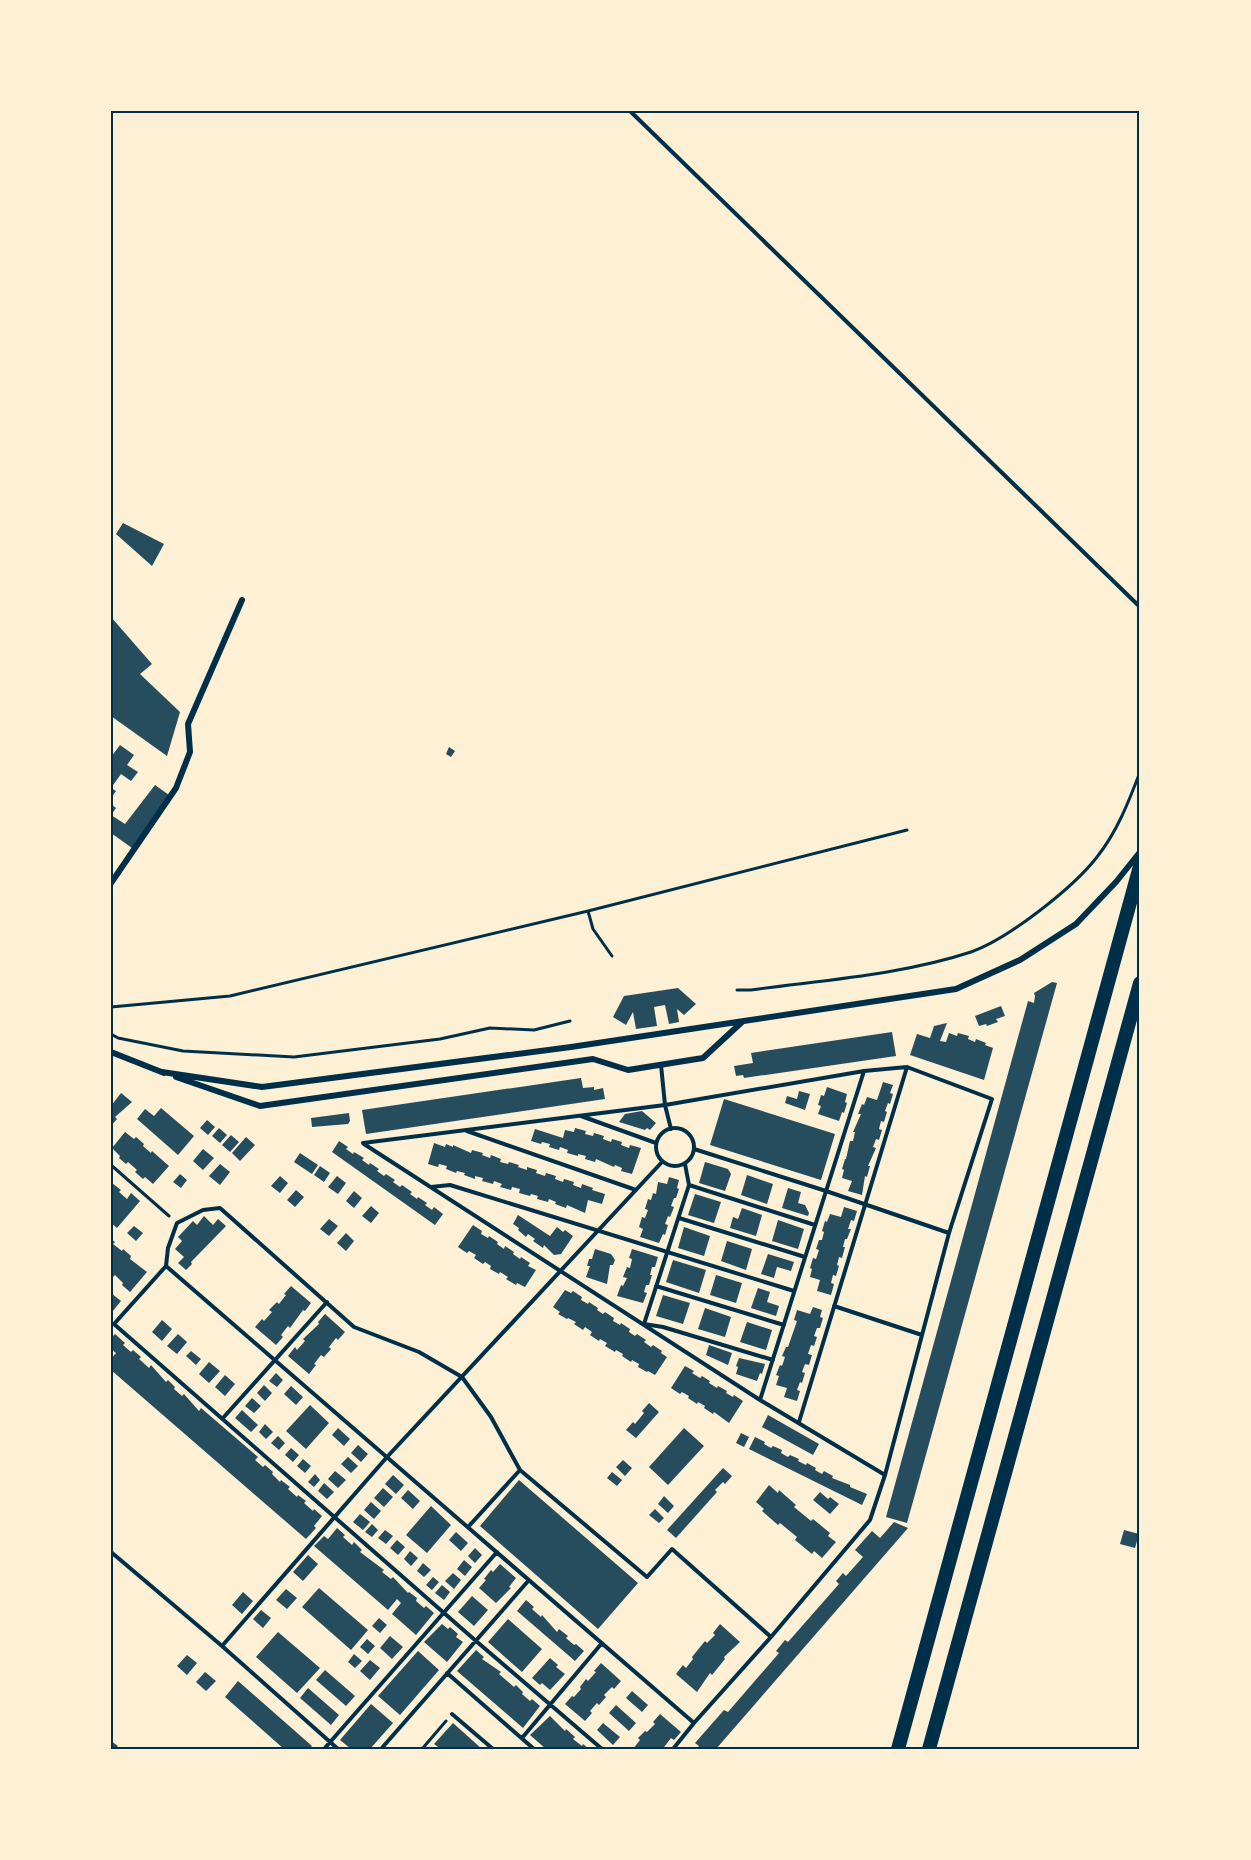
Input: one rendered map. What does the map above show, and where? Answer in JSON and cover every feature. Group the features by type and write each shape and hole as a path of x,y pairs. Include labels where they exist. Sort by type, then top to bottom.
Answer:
{"highway":[{"path":"898,1749 1140,866"},
{"path":"929,1749 1140,983"}],"street":[{"path":"111,883 176,789 190,752 188,724 242,600"},
{"path":"162,1072 262,1087 571,1047 956,989 1020,960 1076,924 1116,882 1140,852"},
{"path":"111,1052 260,1106 594,1059 628,1070 702,1058 742,1022"}],"lane":[{"path":"630,111 1140,607"},
{"path":"660,1065 665,1105 671,1129"},
{"path":"799,1422 908,1067"},
{"path":"673,1749 870,1520 885,1475 949,1233 992,1099 908,1067 864,1071 665,1105 363,1143 760,1400 885,1475"},
{"path":"760,1400 864,1071"},
{"path":"580,1116 656,1143"},
{"path":"677,1128 691,1137 694,1149 685,1164 673,1166 663,1162 657,1153 656,1143 662,1134 671,1129 677,1128"},
{"path":"464,1130 636,1190"},
{"path":"694,1149 949,1233"},
{"path":"222,1646 387,1457 663,1162"},
{"path":"644,1324 689,1185 685,1164"},
{"path":"431,1187 450,1185 794,1291"},
{"path":"689,1185 815,1225"},
{"path":"602,1749 114,1324 166,1266 168,1248 177,1223 203,1210 220,1208 354,1327 419,1352 462,1377 491,1417 520,1470 647,1576 672,1549 771,1637"},
{"path":"678,1218 805,1257"},
{"path":"166,1266 694,1723"},
{"path":"656,1286 784,1325"},
{"path":"223,1418 327,1302"},
{"path":"834,1306 922,1335"},
{"path":"644,1324 773,1360"},
{"path":"468,1527 520,1470"},
{"path":"324,1749 497,1552"},
{"path":"112,1553 222,1646 338,1749"},
{"path":"381,1749 529,1580"},
{"path":"522,1738 602,1643"},
{"path":"447,1673 534,1749"},
{"path":"452,1714 493,1749"}],"path":[{"path":"738,990 902,969 973,951 1002,937 1067,889 1098,857 1122,816 1140,772"},
{"path":"111,1007 230,996 588,911 907,830"},
{"path":"588,911 593,929 612,956"},
{"path":"111,1034 118,1038 183,1051 294,1057 440,1039 490,1028 534,1030 570,1020"},
{"path":"111,1165 177,1223"},
{"path":"422,1749 452,1714"}],"building":[{"path":"123,523 164,544 152,566 116,534"},
{"path":"111,617 152,664 140,674 180,712 167,756 111,716"},
{"path":"120,745 134,755 127,765 138,772 131,781 121,774 111,788 111,757"},
{"path":"449,747 455,751 451,757 446,754"},
{"path":"155,785 169,795 132,848 111,833 111,815 125,824"},
{"path":"111,788 116,791 111,798"},
{"path":"111,804 116,808 111,815"},
{"path":"1052,982 1057,983 907,1523 886,1517 1028,1001 1034,1003 1034,993"},
{"path":"678,988 696,1004 684,1015 677,1009 679,1022 669,1024 665,1005 654,1007 657,1026 636,1029 633,1012 626,1025 613,1017 624,996"},
{"path":"1001,1006 1005,1016 996,1019 998,1022 979,1026 975,1016"},
{"path":"947,1023 940,1041 946,1042 949,1033 957,1036 958,1033 969,1036 968,1039 975,1042 976,1039 986,1043 985,1045 993,1048 984,1080 910,1055 917,1034 930,1038 934,1026"},
{"path":"892,1032 896,1056 744,1078 743,1075 736,1076 734,1066 753,1063 751,1053"},
{"path":"581,1078 583,1088 594,1087 594,1090 603,1088 605,1099 366,1134 362,1110"},
{"path":"883,1082 893,1085 890,1093 893,1094 885,1111 887,1112 884,1122 881,1121 879,1129 882,1130 879,1140 876,1139 873,1147 876,1148 868,1166 870,1166 867,1177 865,1176 862,1195 848,1191 852,1181 842,1178 844,1170 842,1169 850,1141 853,1141 855,1132 853,1132 861,1114 858,1114 862,1104 864,1105 867,1097 877,1100"},
{"path":"827,1087 847,1094 845,1102 847,1103 839,1121 818,1114 821,1095 824,1096"},
{"path":"799,1091 810,1094 805,1110 785,1103 787,1096 797,1099"},
{"path":"121,1093 132,1102 115,1117 117,1119 111,1126 111,1106"},
{"path":"724,1099 835,1134 821,1180 710,1145"},
{"path":"161,1108 194,1136 178,1155 137,1119 145,1109 154,1116"},
{"path":"642,1111 656,1123 650,1130 619,1122 625,1114"},
{"path":"349,1113 348,1124 312,1127 311,1118"},
{"path":"207,1120 215,1127 208,1135 200,1128"},
{"path":"219,1128 227,1135 220,1143 212,1136"},
{"path":"575,1128 586,1131 585,1134 593,1136 594,1133 604,1136 603,1139 611,1142 612,1139 622,1142 621,1145 629,1148 630,1145 641,1148 632,1174 621,1171 622,1168 615,1165 614,1167 596,1159 595,1162 585,1159 586,1156 567,1153 568,1150 560,1147 559,1150 549,1147 550,1144 531,1141 535,1129 563,1138 565,1130 574,1132"},
{"path":"125,1132 134,1139 136,1137 144,1144 143,1146 169,1166 153,1184 135,1172 137,1170 128,1162 126,1164 119,1158 120,1156 112,1148"},
{"path":"231,1135 239,1142 230,1152 222,1145"},
{"path":"246,1137 255,1145 240,1161 232,1153"},
{"path":"339,1141 353,1154 354,1152 364,1158 362,1160 369,1165 370,1163 379,1169 377,1171 384,1176 386,1174 400,1187 402,1185 412,1192 410,1194 427,1203 425,1205 432,1210 434,1207 443,1214 435,1225 332,1152"},
{"path":"434,1143 445,1147 446,1144 453,1147 453,1145 471,1153 472,1150 490,1158 491,1155 501,1159 500,1162 508,1164 509,1162 527,1170 527,1167 537,1170 536,1173 545,1176 546,1173 556,1176 555,1179 574,1182 573,1185 581,1188 582,1184 605,1194 602,1204 588,1200 585,1213 567,1205 566,1208 555,1204 556,1202 549,1199 548,1202 537,1199 538,1196 519,1193 520,1189 512,1187 511,1190 500,1187 502,1184 494,1181 493,1184 482,1181 483,1178 475,1176 475,1179 464,1175 465,1173 457,1171 456,1173 446,1169 447,1166 439,1164 438,1167 428,1164"},
{"path":"203,1149 214,1158 203,1170 193,1161"},
{"path":"300,1153 318,1165 312,1174 294,1162"},
{"path":"705,1162 728,1169 731,1174 725,1191 699,1183"},
{"path":"220,1164 230,1172 220,1185 209,1176"},
{"path":"320,1166 330,1173 324,1182 314,1175"},
{"path":"180,1174 187,1180 181,1188 173,1182"},
{"path":"747,1175 773,1184 767,1204 741,1195"},
{"path":"280,1176 288,1183 280,1193 271,1186"},
{"path":"337,1176 346,1183 338,1194 328,1187"},
{"path":"669,1177 679,1180 677,1188 679,1189 671,1206 674,1207 670,1217 668,1216 665,1224 668,1225 665,1235 663,1234 659,1243 640,1237 643,1229 639,1227 642,1217 645,1218 648,1210 645,1209 648,1199 651,1200 653,1193 656,1194 658,1182 667,1184"},
{"path":"112,1183 127,1199 131,1193 140,1201 117,1228 111,1223 113,1216 111,1214"},
{"path":"788,1188 801,1192 798,1203 805,1205 808,1216 782,1208"},
{"path":"296,1190 304,1197 295,1207 287,1200"},
{"path":"354,1191 362,1198 354,1208 346,1201"},
{"path":"695,1194 721,1202 714,1223 688,1215"},
{"path":"371,1206 379,1213 371,1223 362,1216"},
{"path":"844,1207 857,1211 848,1229 851,1229 845,1239 842,1258 839,1257 836,1276 833,1275 831,1283 834,1284 831,1295 817,1291 820,1280 810,1277 812,1269 810,1268 819,1250 816,1249 819,1240 822,1240 825,1221 827,1222 830,1214 841,1217"},
{"path":"742,1208 762,1215 756,1236 730,1228 733,1217 738,1219"},
{"path":"518,1215 550,1236 557,1227 573,1236 561,1254 554,1255 544,1245 543,1248 533,1241 535,1239 528,1234 526,1237 518,1230 519,1228 513,1224"},
{"path":"204,1216 213,1225 218,1219 226,1226 186,1270 178,1263 184,1257 175,1249 182,1241 178,1237 193,1221 197,1225"},
{"path":"329,1219 338,1226 329,1236 320,1229"},
{"path":"778,1220 804,1229 798,1249 772,1241"},
{"path":"473,1225 482,1231 481,1234 488,1238 489,1236 504,1249 505,1246 520,1259 521,1257 530,1263 528,1266 536,1270 525,1287 517,1283 516,1285 500,1272 499,1274 490,1269 491,1266 485,1262 483,1264 474,1258 476,1255 469,1251 467,1253 458,1247"},
{"path":"134,1226 143,1233 136,1241 127,1233"},
{"path":"684,1227 710,1236 704,1256 678,1248"},
{"path":"346,1233 354,1241 346,1251 337,1243"},
{"path":"111,1239 115,1242 113,1244 122,1251 123,1249 131,1256 130,1259 147,1272 130,1292 115,1275 113,1277 111,1275"},
{"path":"727,1241 752,1249 746,1270 721,1261"},
{"path":"595,1249 611,1254 615,1260 613,1265 610,1265 607,1284 586,1277 590,1266 587,1266 589,1259 592,1259"},
{"path":"632,1249 658,1257 655,1267 652,1267 649,1285 646,1285 644,1292 647,1293 643,1303 617,1296 621,1285 623,1286 627,1278 623,1277 627,1267 630,1268 632,1259 629,1258"},
{"path":"768,1254 794,1262 791,1271 777,1267 774,1278 761,1274"},
{"path":"673,1260 706,1270 699,1293 666,1282"},
{"path":"716,1275 742,1283 736,1303 710,1295"},
{"path":"291,1286 311,1303 290,1328 288,1326 276,1345 255,1327 272,1312 269,1310 277,1302 279,1304"},
{"path":"758,1288 770,1292 767,1302 779,1306 776,1316 751,1308"},
{"path":"565,1290 571,1293 573,1291 582,1297 581,1300 588,1304 589,1302 603,1314 605,1312 614,1318 613,1321 630,1329 629,1332 635,1336 637,1334 651,1347 653,1345 662,1351 661,1353 667,1357 655,1375 638,1367 639,1364 632,1360 631,1362 622,1356 623,1354 605,1346 607,1343 590,1335 592,1332 585,1327 583,1330 574,1324 576,1322 558,1314 560,1312 553,1307"},
{"path":"111,1293 121,1301 112,1312 111,1310"},
{"path":"663,1295 690,1303 683,1324 656,1316"},
{"path":"813,1307 822,1310 820,1317 823,1318 814,1336 817,1337 814,1346 811,1345 808,1354 812,1355 809,1365 805,1364 802,1372 805,1373 797,1390 800,1391 797,1401 784,1397 787,1388 776,1385 779,1376 776,1375 780,1365 782,1366 785,1357 782,1356 788,1347 797,1321 794,1320 797,1310 810,1314"},
{"path":"705,1308 731,1317 725,1337 698,1329"},
{"path":"325,1314 345,1332 338,1340 336,1338 324,1357 321,1355 309,1374 288,1356 295,1347 297,1350 305,1341 303,1339 319,1324 318,1322"},
{"path":"162,1320 172,1329 162,1341 152,1332"},
{"path":"747,1322 772,1330 766,1350 740,1342"},
{"path":"115,1334 125,1343 123,1345 141,1357 139,1359 149,1368 151,1365 166,1382 168,1380 182,1396 184,1394 199,1411 201,1408 258,1457 255,1460 263,1467 265,1465 280,1482 281,1480 290,1487 288,1489 322,1516 314,1526 316,1528 306,1539 111,1370 111,1359 116,1353 111,1349 111,1338"},
{"path":"178,1334 187,1342 177,1354 167,1346"},
{"path":"709,1345 732,1353 728,1365 706,1355"},
{"path":"191,1351 201,1359 196,1365 186,1356"},
{"path":"739,1358 765,1364 757,1381 736,1374"},
{"path":"209,1362 220,1371 209,1383 199,1374"},
{"path":"685,1366 700,1378 702,1376 717,1388 718,1386 727,1391 726,1393 743,1401 729,1423 704,1408 705,1406 688,1398 689,1396 682,1392 680,1394 671,1388"},
{"path":"276,1373 283,1380 277,1387 269,1381"},
{"path":"225,1375 235,1384 225,1396 215,1387"},
{"path":"264,1385 272,1393 265,1401 257,1393"},
{"path":"291,1386 303,1397 296,1405 284,1394"},
{"path":"252,1398 261,1406 254,1413 245,1406"},
{"path":"649,1403 659,1412 636,1438 626,1430 633,1422 635,1424"},
{"path":"310,1405 329,1423 306,1449 286,1431"},
{"path":"242,1410 258,1425 251,1432 235,1418"},
{"path":"768,1415 819,1444 813,1455 762,1427"},
{"path":"265,1424 273,1432 266,1439 259,1432"},
{"path":"338,1428 350,1439 344,1446 332,1435"},
{"path":"684,1428 704,1446 668,1485 649,1467"},
{"path":"741,1433 749,1437 744,1447 736,1443"},
{"path":"278,1436 285,1443 279,1450 271,1443"},
{"path":"755,1437 771,1448 773,1446 782,1450 781,1453 788,1457 790,1455 799,1459 798,1461 806,1465 807,1463 822,1474 824,1471 833,1476 832,1478 867,1494 862,1505 749,1449"},
{"path":"358,1445 368,1454 361,1462 351,1453"},
{"path":"291,1448 299,1455 293,1462 285,1455"},
{"path":"348,1457 358,1466 351,1473 341,1464"},
{"path":"303,1459 311,1466 305,1473 297,1466"},
{"path":"623,1460 632,1468 625,1476 616,1467"},
{"path":"723,1468 732,1476 715,1490 717,1492 676,1538 667,1530"},
{"path":"335,1471 346,1480 338,1488 328,1479"},
{"path":"612,1472 622,1480 617,1486 607,1478"},
{"path":"315,1474 320,1480 314,1487 308,1482"},
{"path":"393,1475 404,1485 396,1494 385,1484"},
{"path":"519,1480 638,1583 598,1629 480,1526"},
{"path":"324,1483 334,1492 327,1499 318,1491"},
{"path":"769,1485 778,1493 779,1490 811,1521 813,1519 830,1533 828,1536 836,1542 822,1558 814,1551 812,1554 795,1540 797,1537 762,1511 764,1509 756,1502"},
{"path":"383,1488 393,1497 384,1507 374,1498"},
{"path":"408,1490 420,1501 413,1509 401,1498"},
{"path":"820,1492 839,1504 830,1514 813,1500"},
{"path":"664,1496 674,1506 668,1513 658,1504"},
{"path":"371,1502 381,1511 374,1519 364,1510"},
{"path":"431,1506 451,1525 427,1553 406,1535"},
{"path":"655,1509 664,1518 659,1523 649,1515"},
{"path":"360,1514 370,1522 363,1530 353,1522"},
{"path":"894,1522 908,1528 716,1749 696,1749 699,1746 695,1743 724,1710 728,1712 779,1653 776,1651 785,1640 788,1642 839,1584 836,1581 843,1573 846,1576 863,1557 855,1550 872,1531 880,1538"},
{"path":"372,1524 378,1530 372,1537 365,1532"},
{"path":"337,1528 345,1535 343,1537 352,1545 354,1542 362,1550 360,1552 384,1570 382,1572 391,1579 393,1577 408,1593 417,1598 416,1601 434,1613 416,1635 392,1614 401,1603 397,1599 388,1610 314,1546 324,1536 328,1539"},
{"path":"385,1530 393,1536 386,1544 378,1538"},
{"path":"1124,1530 1139,1534 1135,1548 1120,1544"},
{"path":"456,1532 468,1543 461,1551 449,1540"},
{"path":"397,1540 405,1547 398,1555 390,1548"},
{"path":"475,1548 482,1555 475,1563 468,1556"},
{"path":"410,1551 418,1558 411,1566 404,1559"},
{"path":"308,1555 318,1564 303,1581 293,1572"},
{"path":"464,1560 472,1567 465,1576 457,1569"},
{"path":"423,1563 431,1570 424,1577 417,1571"},
{"path":"500,1564 516,1578 509,1587 511,1588 496,1603 479,1588 491,1570 493,1572"},
{"path":"453,1573 461,1580 454,1589 445,1581"},
{"path":"433,1577 439,1582 432,1590 426,1585"},
{"path":"442,1585 450,1592 444,1600 435,1593"},
{"path":"319,1588 368,1630 351,1650 302,1607"},
{"path":"286,1589 297,1598 287,1609 276,1600"},
{"path":"243,1592 253,1601 242,1614 232,1605"},
{"path":"472,1596 488,1610 474,1626 458,1612"},
{"path":"526,1600 534,1607 532,1609 541,1617 542,1615 557,1632 559,1629 568,1636 566,1638 584,1651 575,1661 517,1611"},
{"path":"261,1610 271,1618 263,1628 253,1619"},
{"path":"379,1618 387,1625 380,1633 372,1626"},
{"path":"508,1619 542,1649 522,1672 488,1642"},
{"path":"442,1624 448,1629 450,1627 458,1634 456,1637 463,1642 447,1662 424,1642"},
{"path":"720,1624 740,1642 724,1657 725,1659 712,1675 710,1673 697,1692 676,1674 683,1665 686,1668 705,1641 707,1643 715,1635 713,1633"},
{"path":"278,1632 320,1668 297,1693 256,1657"},
{"path":"390,1636 403,1647 392,1659 380,1648"},
{"path":"367,1639 375,1646 368,1654 360,1647"},
{"path":"476,1650 484,1657 482,1659 501,1672 499,1674 514,1687 516,1685 530,1701 532,1699 540,1706 523,1728 457,1671"},
{"path":"418,1651 439,1670 400,1715 378,1696"},
{"path":"354,1654 362,1661 355,1668 348,1662"},
{"path":"187,1655 197,1663 187,1675 177,1666"},
{"path":"550,1658 565,1674 550,1690 532,1678"},
{"path":"370,1660 380,1668 370,1680 360,1671"},
{"path":"601,1663 621,1681 604,1695 606,1697 590,1711 592,1713 585,1721 565,1704 581,1689 586,1679 588,1681 596,1672 594,1671"},
{"path":"325,1670 355,1696 346,1706 316,1680"},
{"path":"205,1672 216,1681 206,1691 196,1682"},
{"path":"238,1681 312,1746 309,1749 284,1749 225,1697"},
{"path":"308,1688 339,1715 331,1725 300,1698"},
{"path":"632,1691 648,1705 642,1712 626,1698"},
{"path":"371,1704 393,1723 370,1749 351,1749 340,1740"},
{"path":"616,1705 636,1723 629,1731 609,1713"},
{"path":"660,1714 681,1732 674,1740 671,1738 664,1747 666,1749 633,1749 640,1740 638,1738 655,1724 653,1722"},
{"path":"550,1716 565,1731 566,1729 575,1737 573,1739 589,1749 546,1749 530,1735"},
{"path":"453,1723 482,1749 441,1749 434,1744"},
{"path":"603,1723 620,1737 613,1745 597,1730"},
{"path":"111,1741 118,1746 115,1749 111,1749"}]}
